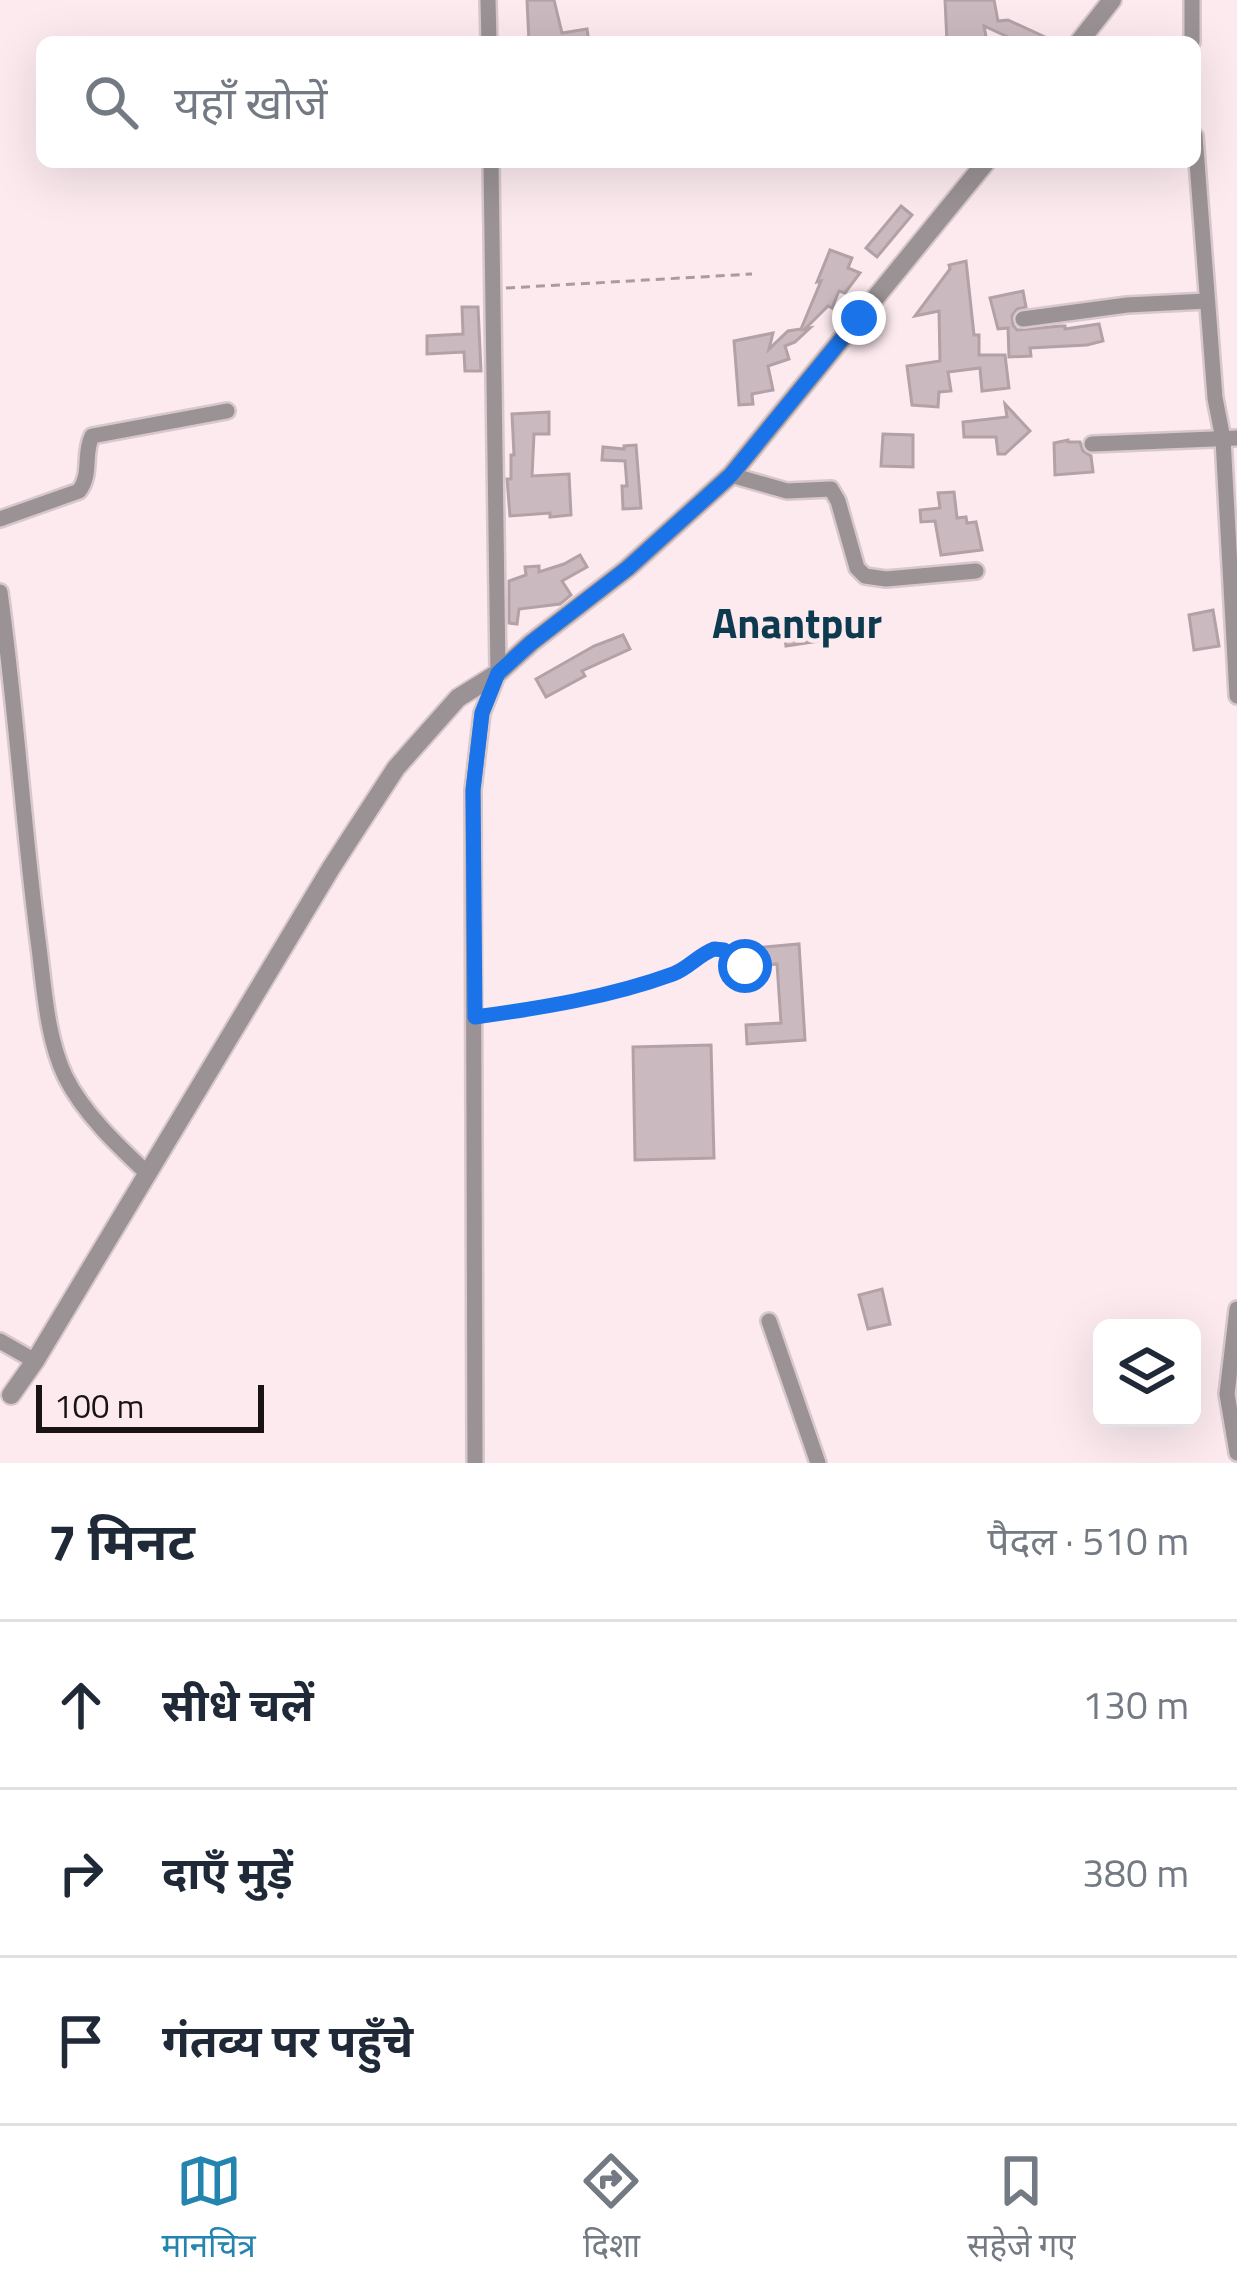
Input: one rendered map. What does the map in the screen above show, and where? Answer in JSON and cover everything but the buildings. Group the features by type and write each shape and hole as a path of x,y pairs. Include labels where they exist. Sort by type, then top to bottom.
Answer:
{"street":[{"path":"488,0 489,36"},
{"path":"1084,36 1112,0"},
{"path":"1192,0 1192,36"},
{"path":"475,1463 474,776 482,713 498,673 491,168"},
{"path":"11,1395 396,768 458,698 498,673 645,554 731,475 981,168"},
{"path":"1197,168 1215,398 1230,439 1225,509 1236,689"},
{"path":"1023,319 1127,305 1207,301"},
{"path":"0,519 79,491 88,473 92,436 227,410"},
{"path":"1092,445 1230,439"},
{"path":"731,475 787,491 831,489 857,568 865,576 886,579 976,571"},
{"path":"0,592 6,689 52,1035 68,1082 118,1146 148,1174"},
{"path":"1237,1309 1229,1415 1237,1453"},
{"path":"769,1321 818,1463"},
{"path":"0,1341 35,1360"}],"lane":[{"path":"475,1017 655,980 680,971 714,949 724,950 752,972"}],"path":[{"path":"493,288 752,274"}],"district":[{"name":"Anantpur","path":"797,622"}],"route":[{"path":"745,966 724,950 714,949 680,971 655,980 475,1017 473,790 482,713 498,673 680,524 731,475 859,318"}]}
